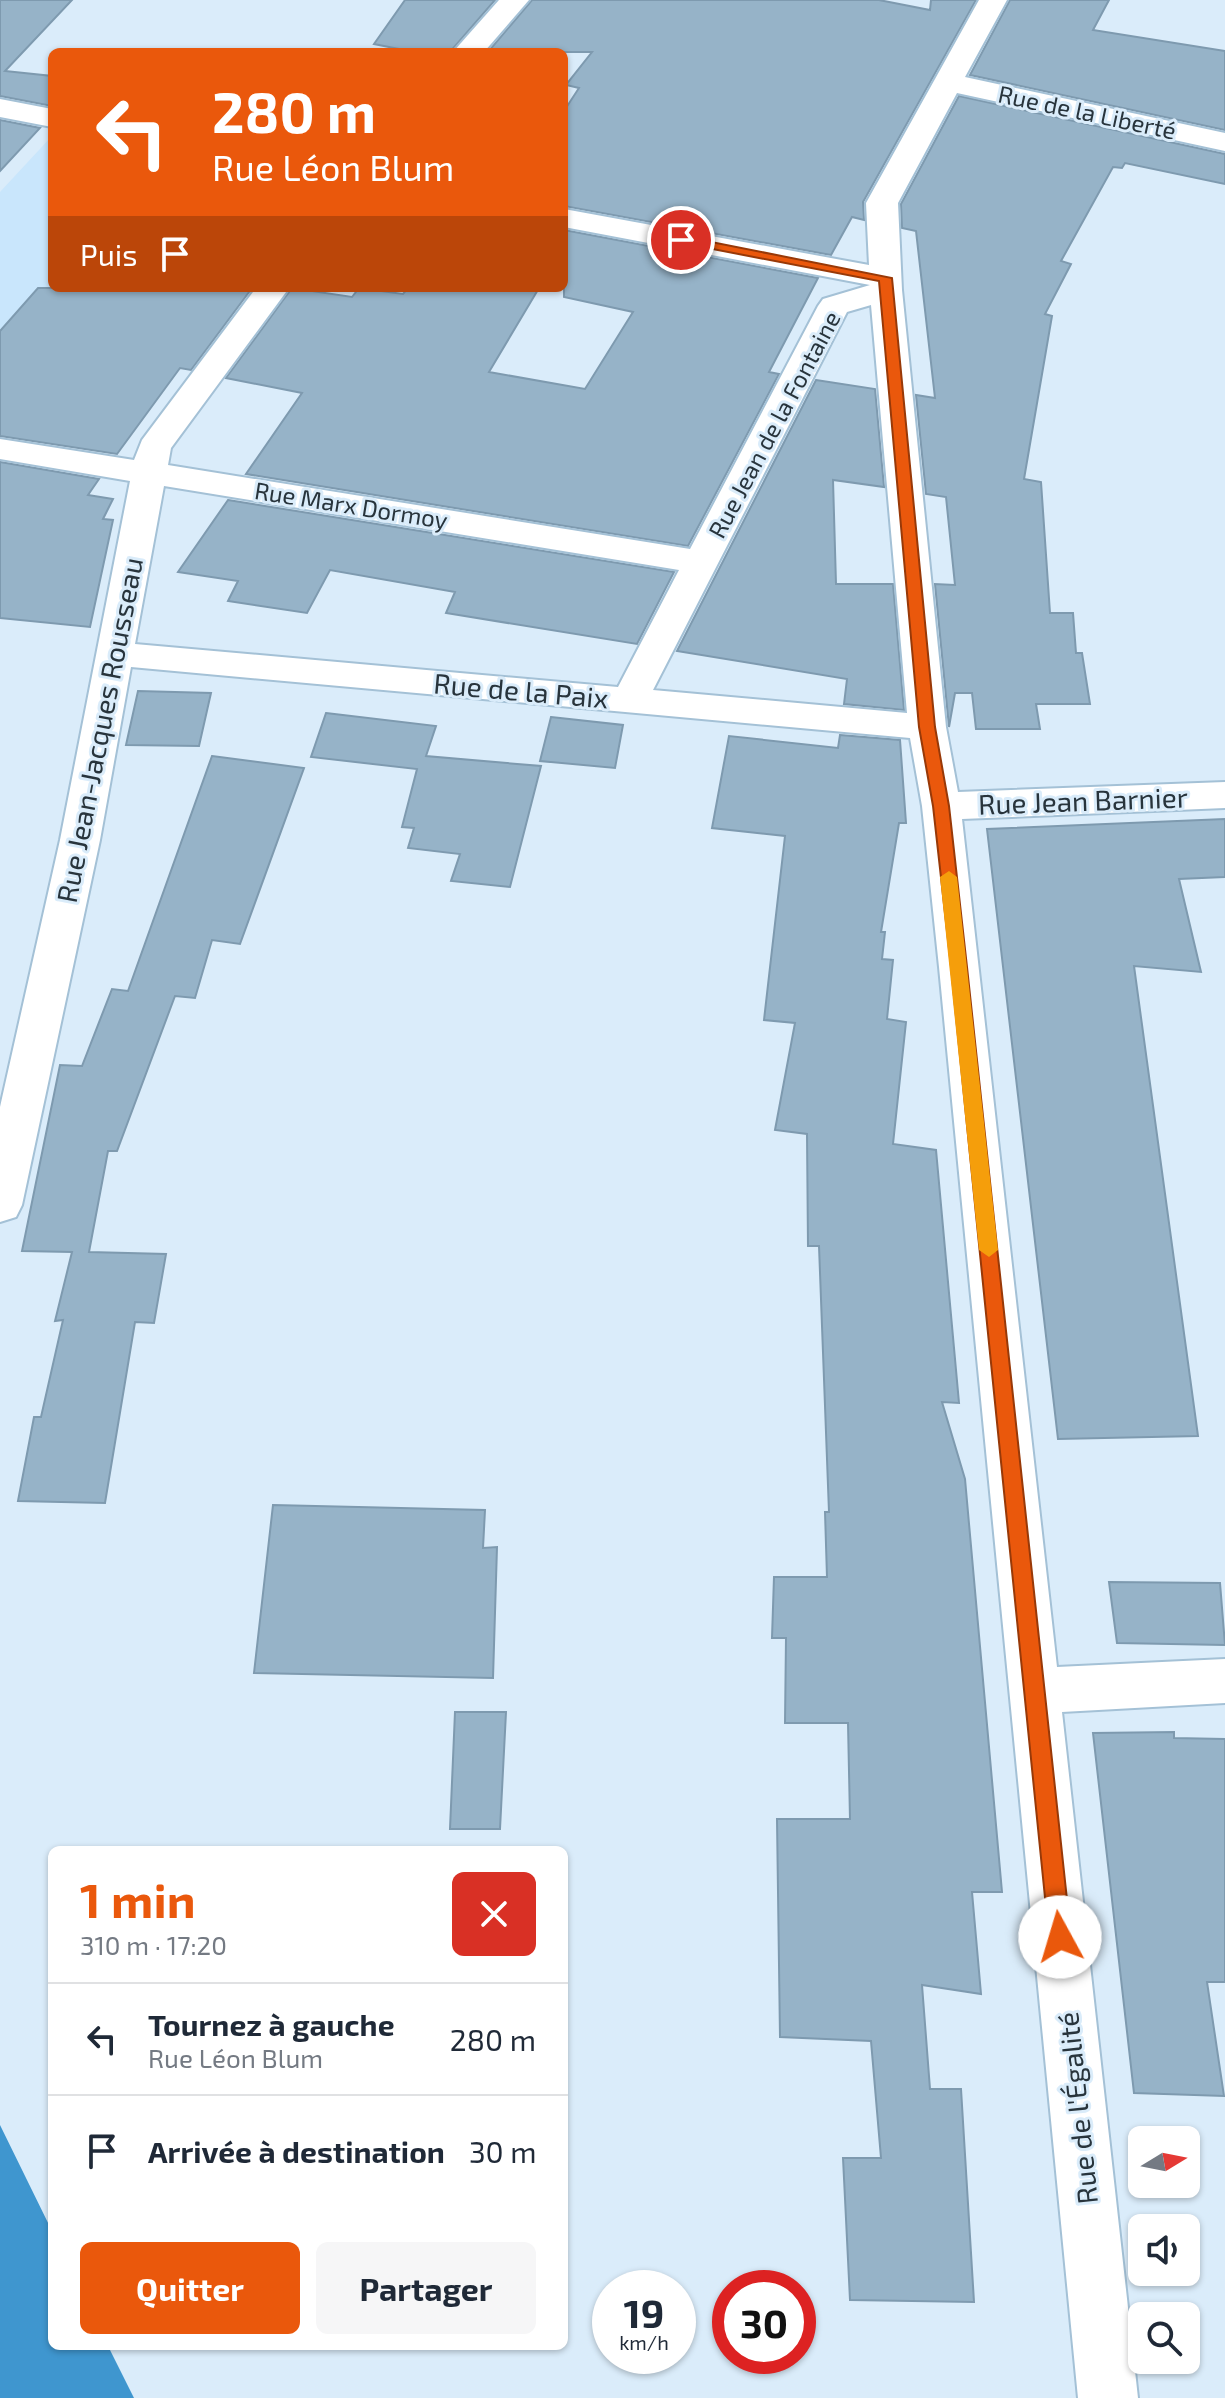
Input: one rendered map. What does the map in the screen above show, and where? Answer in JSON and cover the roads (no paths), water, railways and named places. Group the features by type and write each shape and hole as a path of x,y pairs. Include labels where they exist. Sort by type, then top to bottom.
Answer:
{"street":[{"path":"472,48 515,0"},
{"path":"568,219 886,284 882,203 993,0"},
{"name":"Rue de la Liberté","path":"950,83 1225,142"},
{"path":"0,108 48,117"},
{"name":"Rue Jean de la Fontaine","path":"629,701 834,306 886,284"},
{"name":"Rue de l'Égalité","path":"886,284 927,727 941,806 1108,2398"},
{"name":"Rue Jean-Jacques Rousseau","path":"0,1205 80,840 154,447 270,292"},
{"name":"Rue Marx Dormoy","path":"0,449 701,562"},
{"name":"Rue de la Paix","path":"116,654 927,727"},
{"name":"Rue Jean Barnier","path":"941,806 1225,795"},
{"path":"1035,1691 1225,1681"}],"water":[{"path":"0,2125 48,2223 48,2350 110,2350 134,2398 0,2398"}]}
